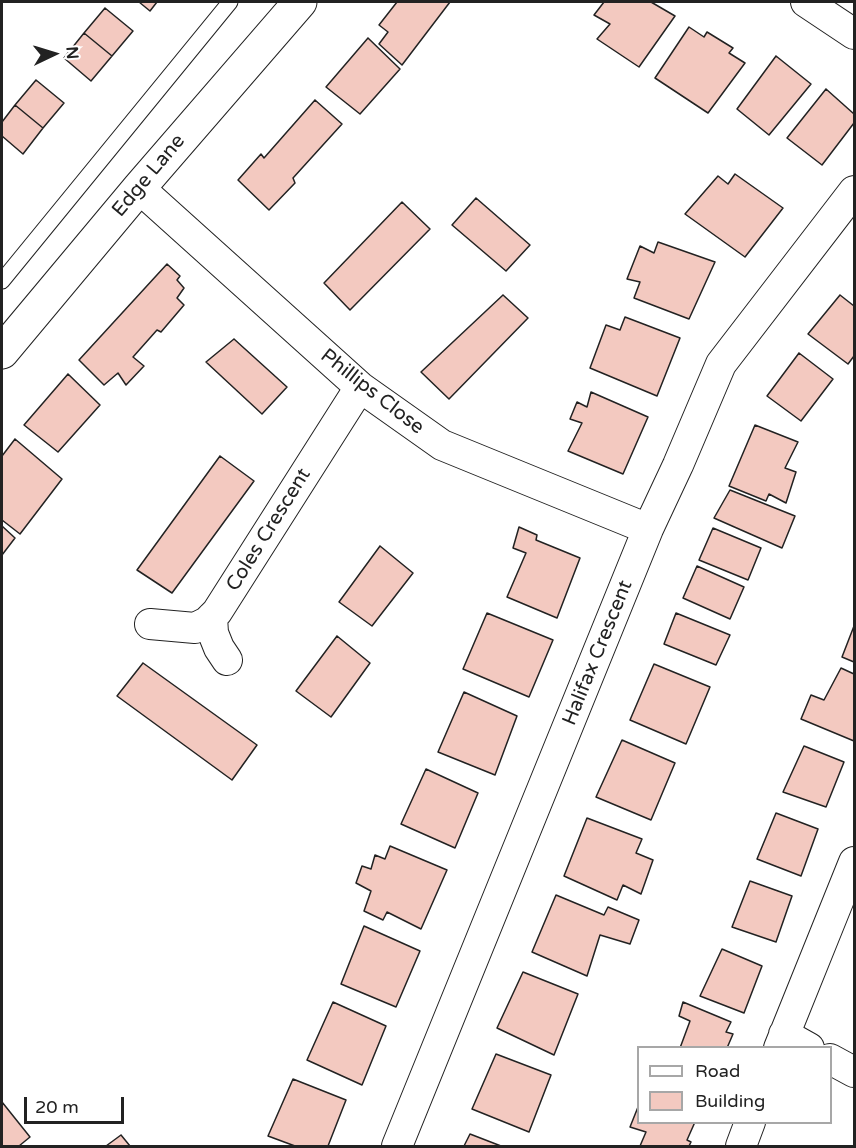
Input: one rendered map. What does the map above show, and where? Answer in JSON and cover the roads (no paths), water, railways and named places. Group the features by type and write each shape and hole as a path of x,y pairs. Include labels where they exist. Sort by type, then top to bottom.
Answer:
{"street":[{"name":"Edge Lane","path":"2,352 139,188 300,2"},
{"path":"806,2 855,34"},
{"name":"Phillips Close","path":"139,188 360,387 441,445 648,529"},
{"name":"Halifax Crescent","path":"397,1146 648,529 721,364 855,191"},
{"name":"Coles Crescent","path":"212,617 360,387"},
{"path":"150,624 195,628 212,617"},
{"path":"212,617 213,633 226,660"},
{"path":"791,1043 855,862"},
{"path":"832,1060 855,1072"},
{"path":"741,1146 749,1124"}],"lane":[{"path":"2,281 230,2"}]}
